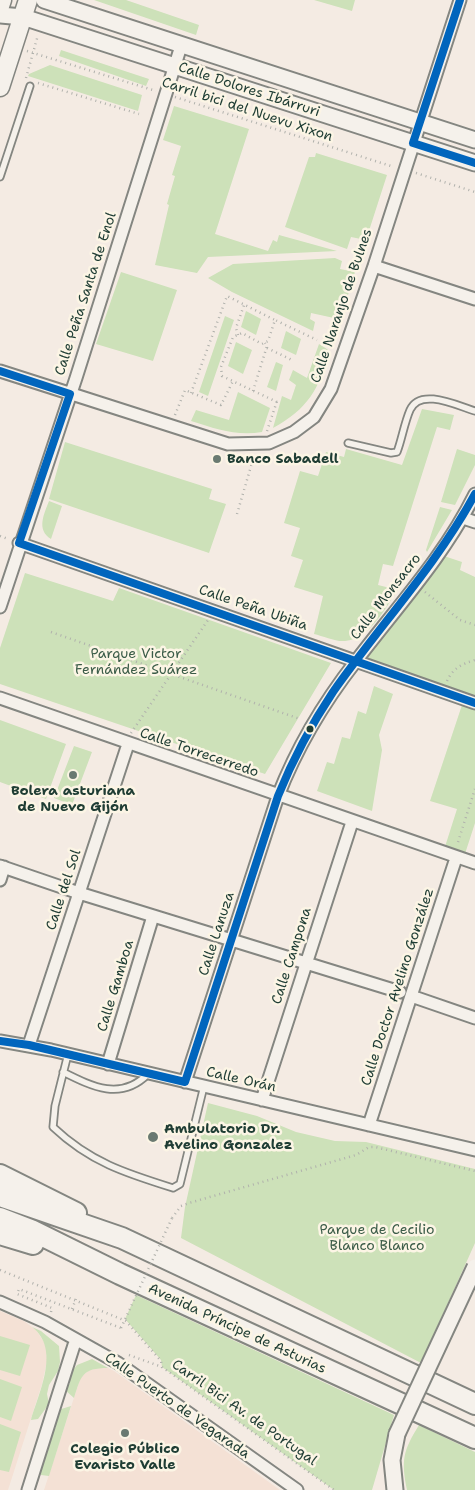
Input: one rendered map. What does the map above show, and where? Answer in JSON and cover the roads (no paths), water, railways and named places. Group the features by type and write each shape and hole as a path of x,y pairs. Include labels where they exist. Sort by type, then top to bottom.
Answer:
{"highway":[{"path":"0,1175 45,1196 122,1238 475,1404"},
{"path":"0,1196 122,1238"},
{"name":"Avenida Príncipe de Asturias","path":"0,1218 31,1230 120,1274 475,1438"},
{"path":"0,1234 120,1274"}],"main road":[{"path":"0,6 2,0"},
{"path":"0,87 28,0"}],"street":[{"name":"Calle Dolores Ibárruri","path":"44,0 475,140"},
{"name":"Calle Naranjo de Bulnes","path":"0,371 228,444 269,443 282,438 314,417 331,389 374,266 460,0"},
{"name":"Calle Dolores Ibárruri","path":"0,14 23,17 475,163"},
{"name":"Calle Peña Santa de Enol","path":"0,607 181,46"},
{"path":"374,266 475,299"},
{"name":"Calle Monsacro","path":"278,796 318,715 356,660 415,586 463,518 475,494"},
{"path":"463,518 475,522"},
{"name":"Calle Peña Ubiña","path":"20,542 475,703"},
{"name":"Calle Torrecerredo","path":"0,698 130,739 278,796 475,863"},
{"name":"Calle del Sol","path":"29,1045 130,739"},
{"name":"Calle Lanuza","path":"185,1082 278,796"},
{"name":"Calle Campona","path":"262,1100 305,962 352,822"},
{"name":"Calle Doctor Avelino González","path":"368,1125 456,858"},
{"path":"0,880 2,866 79,893 400,992"},
{"name":"Calle Gamboa","path":"108,1064 153,916"},
{"path":"417,998 475,1018"},
{"name":"Calle Orán","path":"0,1041 29,1045 475,1150"},
{"path":"395,1490 392,1460 398,1434 475,1267"},
{"name":"Calle Puerto de Vegarada","path":"0,1302 45,1322 118,1362 297,1490"},
{"path":"28,1490 74,1346"}],"lane":[{"path":"0,177 31,83"},
{"path":"348,443 390,453 397,452 410,408 423,399 433,398 475,411"},
{"path":"68,1054 55,1106 53,1127 73,1146 117,1171 173,1188 180,1184 204,1086"},
{"path":"63,1072 92,1087 120,1090 137,1084 148,1074"}],"place":[{"name":"Banco Sabadell","path":"217,459"},
{"name":"Bolera asturiana de Nuevo Gijón","path":"73,775"},
{"name":"Ambulatorio Dr. Avelino Gonzalez","path":"153,1137"},
{"name":"Colegio Público Evaristo Valle","path":"125,1433"}],"park label":[{"name":"Parque Victor Fernández Suárez","path":"136,662"},
{"name":"Parque de Cecilio Blanco Blanco","path":"377,1238"}]}
